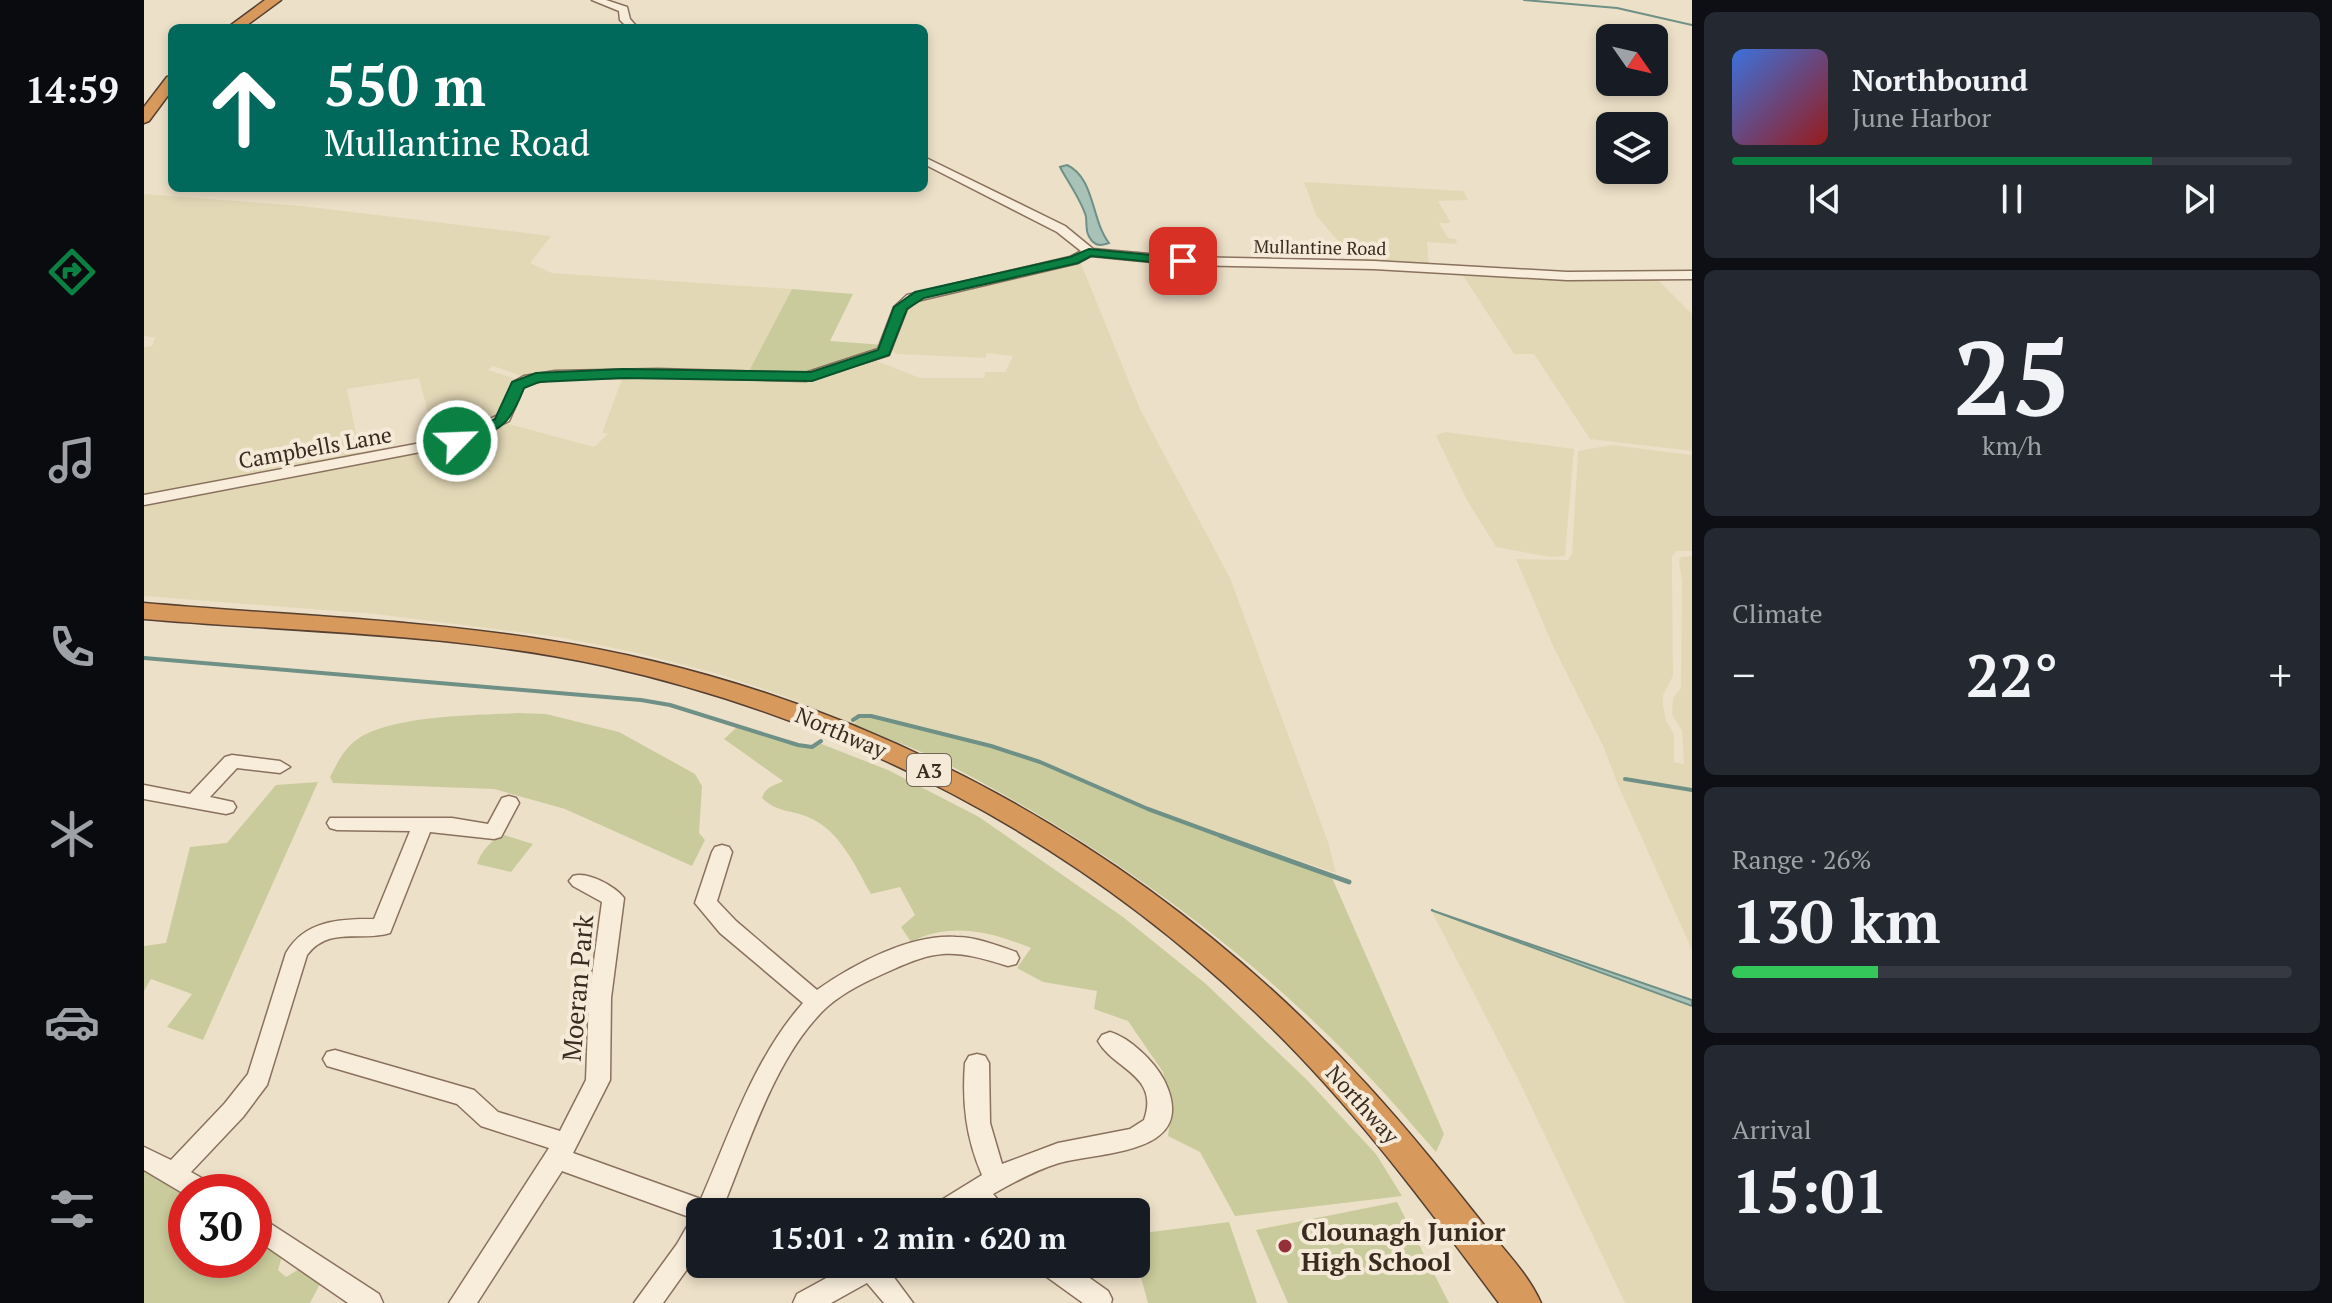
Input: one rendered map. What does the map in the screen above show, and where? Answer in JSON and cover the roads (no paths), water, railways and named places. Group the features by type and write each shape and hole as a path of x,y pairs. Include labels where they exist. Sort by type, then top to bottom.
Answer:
{"highway":[{"path":"240,24 274,0"},
{"path":"144,118 168,85"},
{"name":"Northway","path":"144,611 467,636 603,658 728,690 784,708 913,763 990,801 1068,846 1137,894 1264,1000 1381,1123 1522,1303"}],"street":[{"path":"597,0 624,9 625,20 629,24"},
{"path":"928,162 1061,229 1089,252"},
{"name":"Mullantine Road","path":"1089,252 1183,261 1374,265 1567,276 1692,275"},
{"name":"Campbells Lane","path":"144,500 457,441 500,422 518,385 544,376 658,373 798,378 819,375 884,352 901,307 912,298 1074,260 1089,252"},
{"path":"196,800 232,761 280,767"},
{"path":"144,792 226,807"},
{"path":"337,823 452,825 494,832 509,803"},
{"path":"144,1157 174,1174 234,1110 259,1078 297,953 305,939 328,929 382,927 423,824"},
{"path":"722,852 706,903 728,927 818,1003"},
{"name":"Moeran Park","path":"561,1150 598,1080 600,998 613,898 580,881"},
{"path":"713,1198 781,1052 818,1003 843,984 909,952 945,942 984,948 1008,958"},
{"path":"965,1198 1056,1153 1137,1138 1154,1127 1159,1114 1159,1093 1147,1073 1110,1041"},
{"path":"335,1059 465,1097 490,1119 686,1203"},
{"path":"977,1063 973,1104 982,1147 997,1180"},
{"path":"462,1303 561,1150"},
{"path":"974,1192 980,1198"},
{"path":"272,1236 370,1303"},
{"path":"647,1303 686,1252"},
{"path":"806,1303 852,1278"},
{"path":"882,1278 900,1303"},
{"path":"1069,1278 1099,1299"}],"waterway":[{"path":"1524,0 1617,8 1692,25"},
{"path":"144,658 641,700 670,705 798,745 812,747 821,741"},
{"path":"853,720 859,716 871,716 991,746 1040,762 1148,809 1227,838"},
{"path":"1625,779 1692,790"},
{"path":"1221,836 1349,882"}],"place":[{"name":"Clounagh Junior High School","path":"1285,1246"}]}
